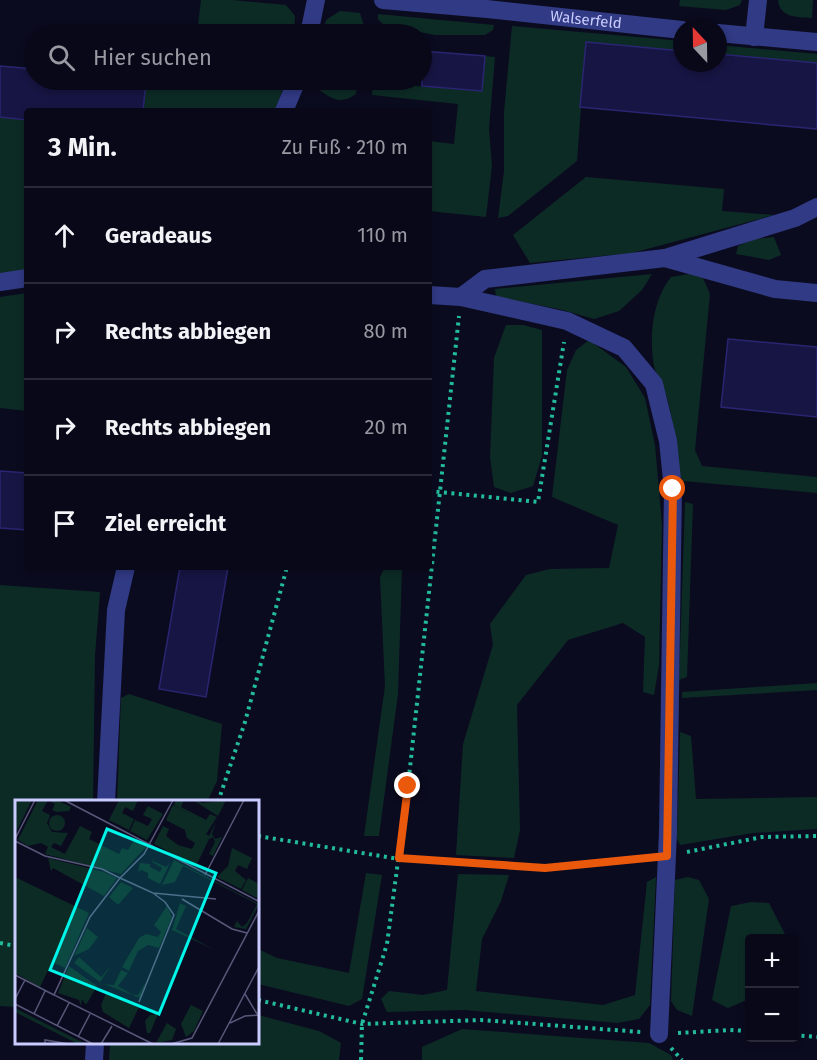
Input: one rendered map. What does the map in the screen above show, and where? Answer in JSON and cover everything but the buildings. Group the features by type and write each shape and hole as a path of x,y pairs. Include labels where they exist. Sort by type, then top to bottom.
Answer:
{"lane":[{"path":"311,24 316,0"},
{"name":"Walserfeld","path":"383,0 673,29"},
{"path":"754,37 758,0"},
{"path":"727,34 817,42"},
{"path":"285,108 293,90"},
{"path":"461,297 485,279 665,258 795,218 817,207"},
{"path":"665,258 775,289 817,293"},
{"path":"0,282 24,278"},
{"path":"432,295 461,297 567,321 624,348 654,384 668,441 673,489 667,856 659,1034"},
{"path":"106,800 116,610 125,570"},
{"path":"94,1060 95,1045"}],"path":[{"path":"432,568 461,297"},
{"path":"432,492 538,502 567,321"},
{"path":"219,800 245,722 286,570"},
{"path":"361,1060 362,1024 387,944 410,774 432,570"},
{"path":"260,836 399,858 545,868 667,856 762,837 817,836"},
{"path":"0,943 15,946"},
{"path":"260,1000 362,1024 481,1020 659,1034 745,1031"},
{"path":"799,1035 817,1036"}],"green space":[{"path":"201,0 232,0 286,5 295,16 295,24 198,24"},
{"path":"680,0 742,0 740,5 726,10 679,6"},
{"path":"778,0 813,0 812,18 795,17 786,13 779,6"},
{"path":"340,11 360,13 363,24 325,24 326,20"},
{"path":"378,14 494,25 493,30 485,35 435,35 432,34 432,24 383,24 378,19"},
{"path":"512,26 673,40 673,50 586,42 577,161 508,216 498,218 504,171 504,112"},
{"path":"727,46 817,54 817,63 727,55"},
{"path":"485,56 495,57 489,129 492,166 486,217 432,211 432,141 454,144 458,104 372,95 372,90 432,90 432,87 482,91"},
{"path":"145,90 282,90 277,108 143,108"},
{"path":"319,90 357,90 356,94 346,99 327,96"},
{"path":"0,117 24,120 24,270 0,274"},
{"path":"586,177 724,189 722,211 774,215 632,253 530,263 513,235"},
{"path":"774,237 781,255 769,260 736,254 738,246 754,239"},
{"path":"652,274 642,290 619,311 594,319 559,309 496,297 495,289"},
{"path":"689,274 703,278 710,294 695,450 702,466 817,477 817,493 683,481 680,475 668,401 654,366 652,331 656,308 671,277"},
{"path":"24,293 24,411 0,408 0,297"},
{"path":"506,325 523,325 542,330 542,456 533,486 511,493 494,487 490,457 494,358"},
{"path":"589,340 626,367 645,398 655,445 662,525 659,665 654,695 643,692 645,637 623,623 568,640 517,705 520,830 514,858 456,855 463,744 493,645 490,624 526,575 550,569 609,568 618,525 552,497 567,370 576,350"},
{"path":"685,502 693,504 687,677 679,680"},
{"path":"384,570 402,570 398,694 379,836 364,836 385,686 380,577"},
{"path":"0,585 100,592 95,656 93,800 15,800 15,1007 0,1006"},
{"path":"817,683 817,690 682,698 682,692"},
{"path":"129,694 222,724 217,781 208,800 117,800 121,698"},
{"path":"680,732 691,736 696,799 817,797 817,829 753,833 680,845 677,839"},
{"path":"366,873 382,875 362,999 349,1006 260,984 260,950 277,958 349,973"},
{"path":"458,874 509,875 501,901 482,939 476,991 603,1005 635,995 647,882 656,877 650,1005 639,1019 618,1023 464,1010 387,1012 381,999 389,991 423,995 447,990"},
{"path":"688,877 699,880 709,899 692,1016 677,1010 671,1001 675,880"},
{"path":"751,902 769,903 785,934 745,934 745,1001 728,1008 712,1000 731,906"},
{"path":"260,1016 319,1031 341,1043 339,1060 109,1060 110,1045 260,1045"},
{"path":"462,1029 649,1043 671,1055 673,1060 422,1060 422,1047"}],"route":[{"path":"408,786 399,858 545,868 667,856 673,489"}]}
